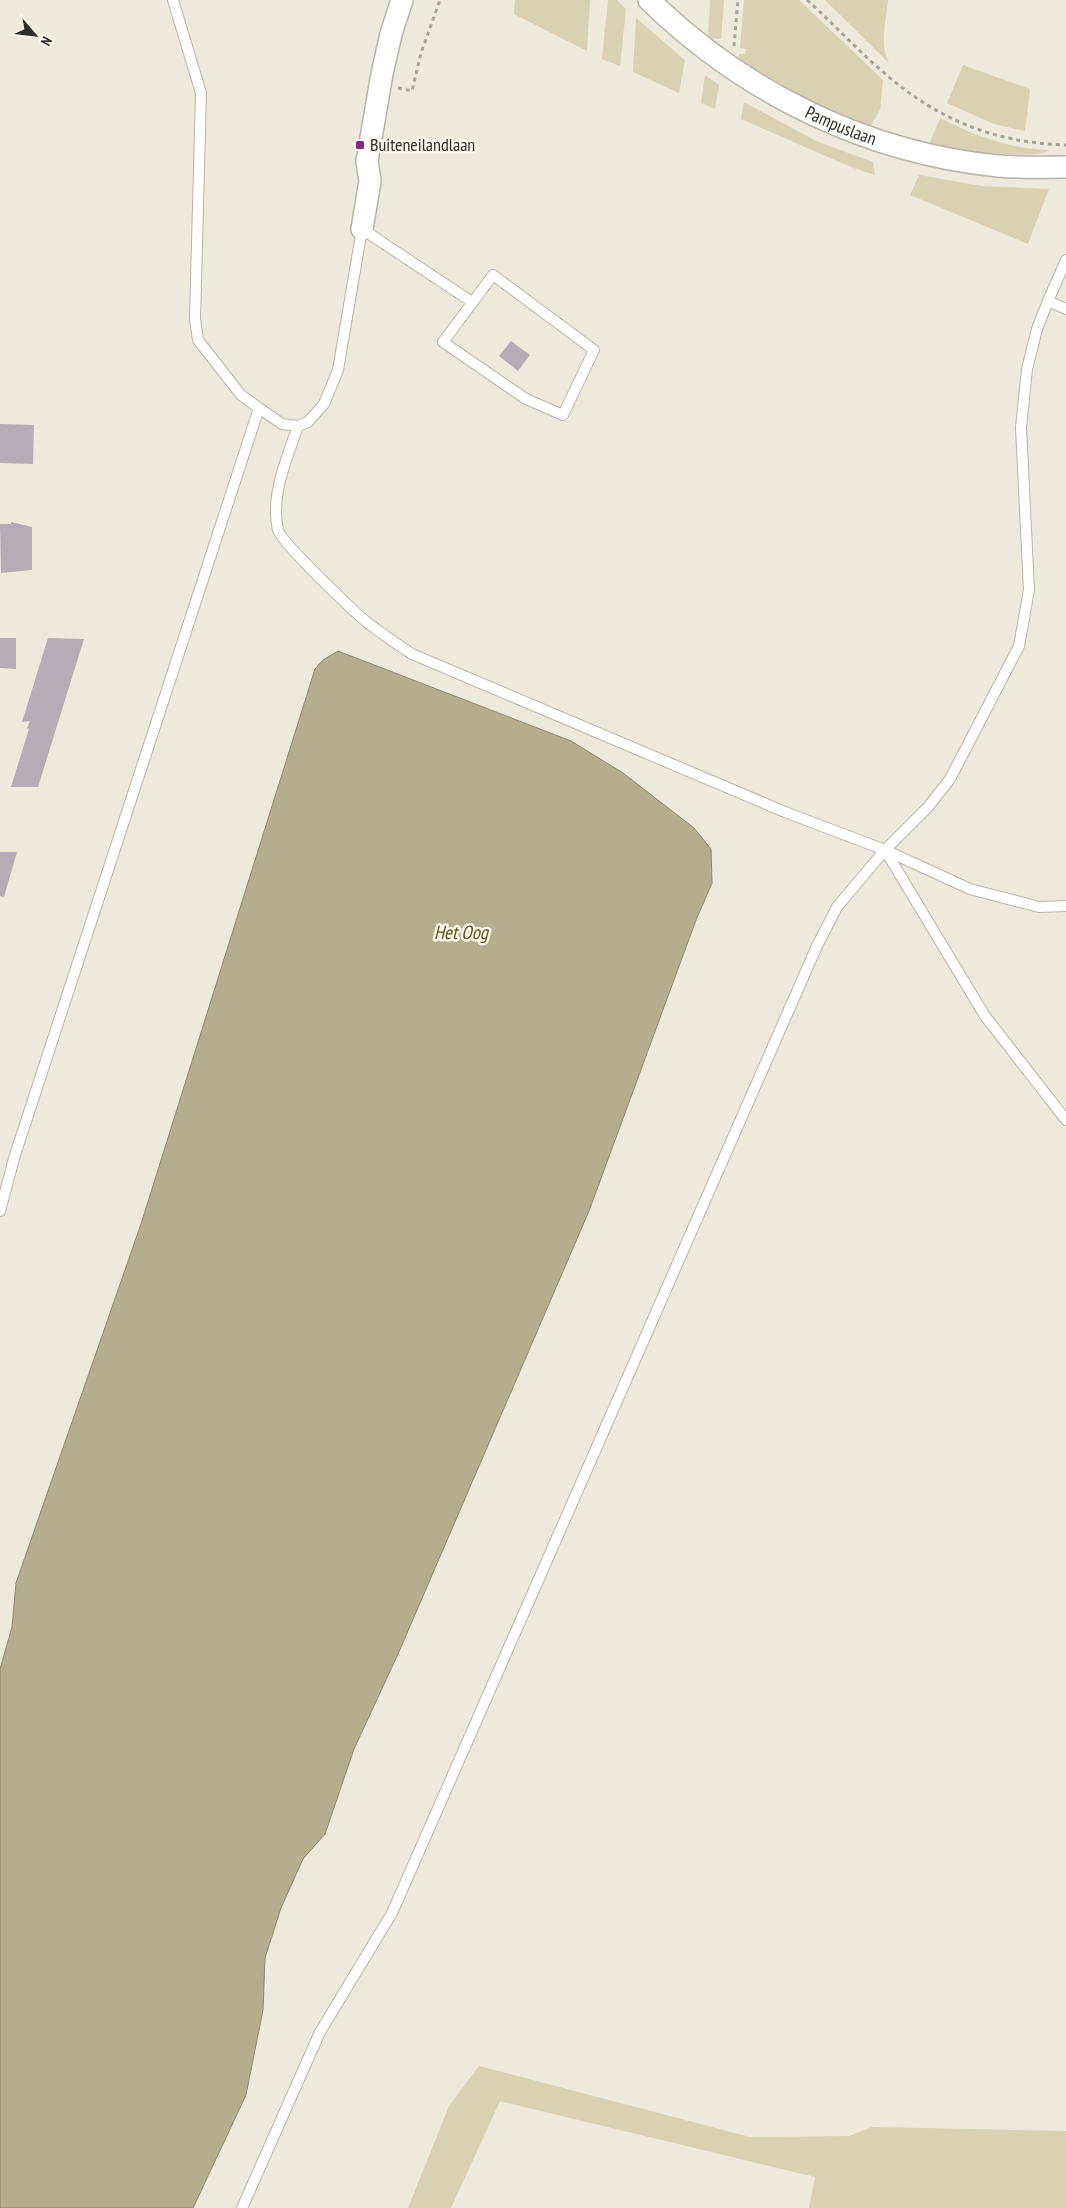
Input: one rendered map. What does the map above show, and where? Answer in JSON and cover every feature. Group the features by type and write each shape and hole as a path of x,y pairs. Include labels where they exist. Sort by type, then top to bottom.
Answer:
{"street":[{"path":"362,229 370,181 367,161 382,74 391,34 402,0"},
{"path":"370,181 380,162 392,87 416,0"},
{"name":"Pampuslaan","path":"648,0 700,45 727,64 784,100 844,129 906,150 940,157 998,166 1066,167"}],"lane":[{"path":"172,0 201,92 195,319 198,340 241,395 282,424 298,426 308,422 324,404 338,370 362,229 472,302"},
{"path":"242,2208 320,2032 392,1913 817,946 837,908 885,850 928,807 950,779 1019,646 1029,590 1021,428 1027,369 1037,329 1066,260"},
{"path":"492,275 594,350 563,415 526,399 443,342 472,302 492,275"},
{"path":"1048,301 1066,309"},
{"path":"0,1210 18,1145 259,408"},
{"path":"298,426 284,465 276,508 279,532 292,549 368,623 412,654 786,812 885,850 970,889 1039,907 1066,906"},
{"path":"885,850 985,1016 1066,1120"}],"path":[{"path":"392,87 412,90 440,0"},
{"path":"727,64 734,55 738,0"},
{"path":"807,0 883,72 909,93 937,110 964,124 1000,137 1036,144 1066,145"}],"shaded area":[{"path":"515,0 590,0 587,51 514,14"},
{"path":"608,0 617,0 626,9 620,66 602,59"},
{"path":"710,0 724,0 721,39 708,38"},
{"path":"744,0 799,0 883,80 880,110 869,128 811,104 739,61 739,54 745,54 746,49 740,48"},
{"path":"825,0 888,0 884,48 889,63"},
{"path":"636,18 685,60 679,93 633,72"},
{"path":"963,65 1030,89 1025,131 994,124 947,103"},
{"path":"705,75 719,85 715,109 701,103"},
{"path":"744,102 816,141 873,162 875,175 851,167 741,119"},
{"path":"940,118 993,140 1021,147 1050,150 1041,153 1011,154 929,145"},
{"path":"919,175 982,186 1049,189 1028,244 910,195"},
{"path":"479,2066 750,2137 849,2136 872,2127 1066,2131 1066,2208 809,2208 815,2177 500,2101 451,2208 408,2208 449,2106"}],"water":[{"name":"Het Oog","path":"338,651 571,741 623,773 694,828 711,849 712,883 696,920 589,1211 398,1654 354,1749 325,1834 303,1859 281,1908 265,1958 263,2010 246,2095 193,2208 0,2208 0,1669 12,1627 16,1583 141,1224 315,669 323,660"}],"building":[{"path":"511,341 530,355 518,371 499,356"},
{"path":"0,424 34,425 33,464 0,463"},
{"path":"11,522 32,527 32,570 1,573 0,524 11,524"},
{"path":"0,638 16,638 16,669 0,668"},
{"path":"48,638 84,639 38,787 11,787 29,729 27,728 30,721 22,722"},
{"path":"0,852 17,852 4,897 0,896"}],"place":[{"name":"Buiteneilandlaan","path":"360,145"}]}
